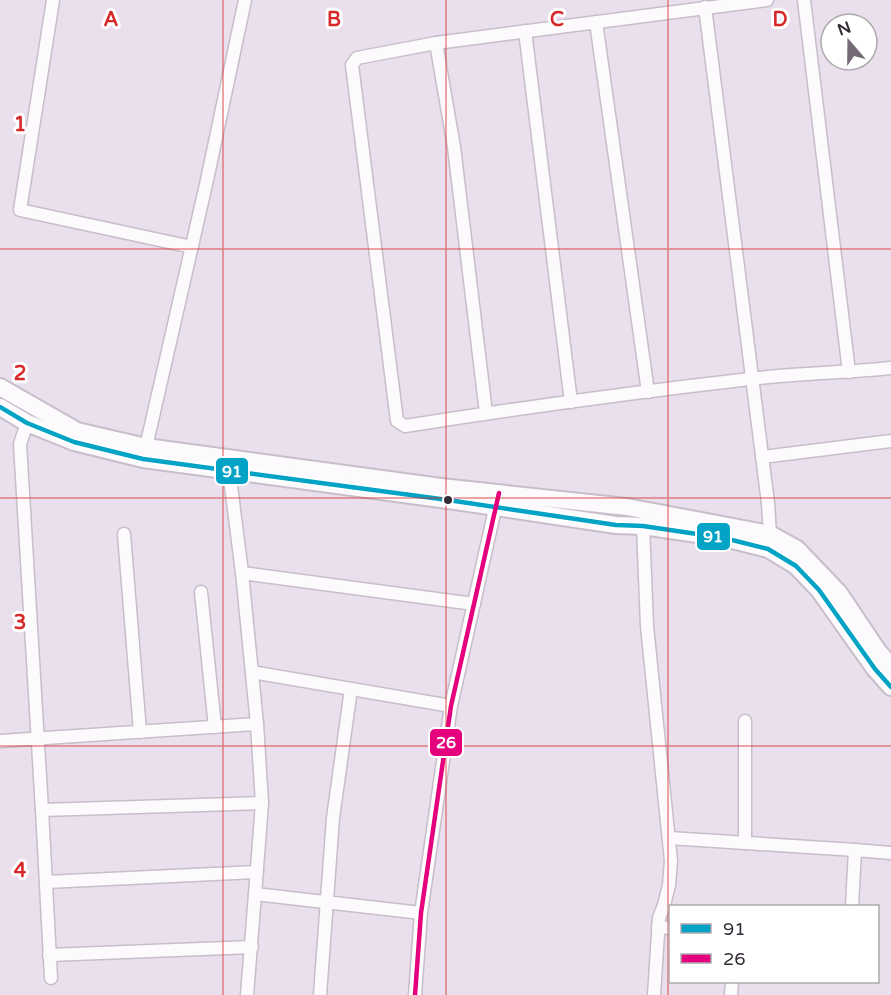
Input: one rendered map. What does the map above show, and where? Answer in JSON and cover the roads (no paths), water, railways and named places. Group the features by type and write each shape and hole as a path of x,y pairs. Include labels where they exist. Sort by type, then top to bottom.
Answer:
{"main road":[{"path":"0,387 77,431 146,447 429,485 616,525 643,526 724,538 768,549 796,566 819,590 875,669 891,687"},
{"path":"0,407 27,423 74,442 143,459 497,500 627,507 770,534 797,549 839,592 878,651 891,666"}],"street":[{"path":"53,0 20,210 192,247"},
{"path":"146,447 245,0"},
{"path":"767,0 436,43 357,58 352,65 397,421 405,426 752,378 891,368"},
{"path":"804,0 849,372"},
{"path":"705,7 770,534"},
{"path":"596,22 648,392"},
{"path":"525,31 571,402"},
{"path":"436,43 454,147 486,413"},
{"path":"27,423 20,444 51,978"},
{"path":"762,457 891,441"},
{"path":"229,470 252,672 262,803 247,995"},
{"path":"415,995 420,913 451,706 497,500"},
{"path":"643,526 647,626 671,861 669,885 659,918 664,927 654,995"},
{"path":"124,534 140,732"},
{"path":"242,573 474,604"},
{"path":"201,592 215,727"},
{"path":"252,672 451,706"},
{"path":"320,995 333,818 351,689"},
{"path":"745,721 745,843"},
{"path":"0,741 257,724"},
{"path":"42,810 262,803"},
{"path":"669,838 891,853"},
{"path":"852,905 855,850"},
{"path":"45,882 257,872"},
{"path":"255,894 420,913"},
{"path":"49,955 252,947"}]}
